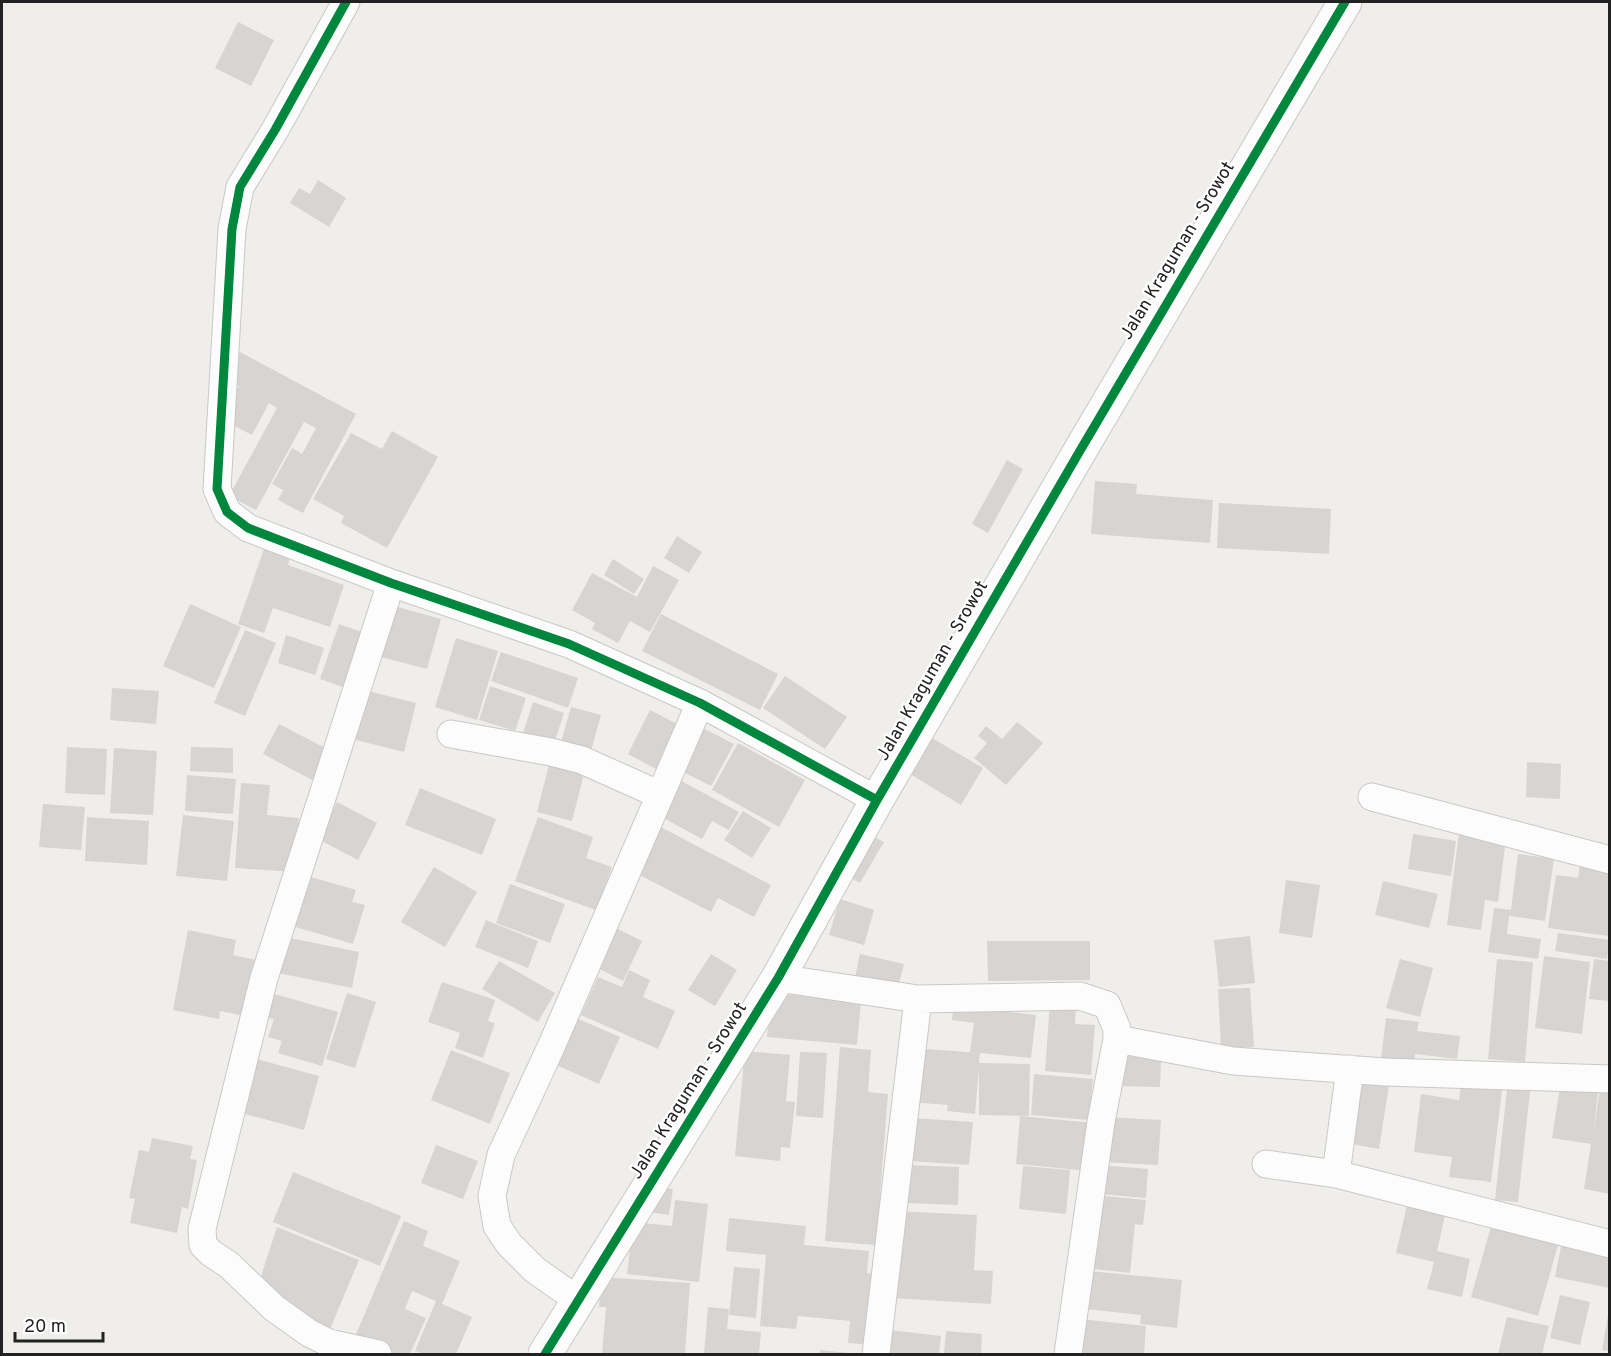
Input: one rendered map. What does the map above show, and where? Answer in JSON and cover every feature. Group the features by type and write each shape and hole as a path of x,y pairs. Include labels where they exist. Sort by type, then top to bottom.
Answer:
{"street":[{"path":"346,2 275,130 240,187 232,229 217,489 227,512 248,528 391,583 569,644 700,703 877,800"},
{"name":"Jalan Kraguman - Srowot","path":"545,1354 778,978 877,800 1345,2"},
{"path":"378,1354 329,1343 309,1333 274,1308 230,1265 211,1253 203,1245 201,1229 264,978 391,583"},
{"path":"579,1301 536,1270 509,1244 496,1226 492,1197 501,1155 551,1047 700,703"},
{"path":"450,734 582,760 660,795"},
{"path":"1372,796 1610,860"},
{"path":"778,978 918,999 1080,996 1107,1005 1117,1029 1117,1039 1101,1122 1068,1354"},
{"path":"876,1354 918,999"},
{"path":"1117,1039 1233,1061 1385,1072 1610,1079"},
{"path":"1336,1174 1350,1069"},
{"path":"1266,1164 1336,1174 1609,1244"}],"building":[{"path":"238,22 274,40 251,86 215,68"},
{"path":"318,180 346,198 329,227 290,203 299,188 310,194"},
{"path":"240,352 356,414 303,513 278,500 283,490 272,484 292,448 302,454 316,428 304,422 256,510 229,496 277,408 269,403 252,435 221,419 239,386 225,379"},
{"path":"392,431 438,457 387,548 341,523 344,516 313,499 351,433 382,449"},
{"path":"1007,460 1023,469 988,533 972,524"},
{"path":"1095,481 1137,484 1136,494 1213,500 1210,543 1091,534"},
{"path":"1219,503 1331,509 1329,554 1217,548"},
{"path":"677,536 702,552 689,573 664,558"},
{"path":"266,543 292,551 288,565 344,585 330,627 273,608 264,633 238,624"},
{"path":"613,559 644,579 634,594 604,575"},
{"path":"653,566 679,580 650,632 630,621 618,643 592,629 595,623 572,610 592,573 637,597"},
{"path":"190,604 241,627 214,688 163,666"},
{"path":"391,605 441,619 427,669 377,656"},
{"path":"661,614 778,674 760,710 642,651"},
{"path":"339,624 365,633 346,688 320,679"},
{"path":"245,630 276,643 245,716 214,703"},
{"path":"286,635 324,648 315,675 278,663"},
{"path":"456,638 498,651 477,720 435,707"},
{"path":"501,652 578,678 568,708 491,681"},
{"path":"785,676 847,717 825,749 763,708"},
{"path":"490,686 526,698 515,731 479,720"},
{"path":"112,688 159,691 156,724 110,720"},
{"path":"360,689 416,703 404,752 348,738"},
{"path":"533,702 564,713 552,749 521,739"},
{"path":"571,707 601,715 589,758 559,749"},
{"path":"650,710 683,727 660,771 628,754"},
{"path":"1017,722 1043,743 1006,785 974,758 987,743 978,736 986,726 1002,739"},
{"path":"279,724 329,750 312,780 263,754"},
{"path":"701,727 734,744 711,786 679,770"},
{"path":"927,735 983,768 961,805 905,771"},
{"path":"738,743 805,780 779,827 712,790"},
{"path":"67,747 107,749 105,795 65,793"},
{"path":"191,747 233,748 233,773 190,771"},
{"path":"114,748 157,751 153,815 110,813"},
{"path":"551,757 586,766 572,821 537,812"},
{"path":"1527,762 1561,764 1560,799 1526,797"},
{"path":"187,775 236,779 233,814 185,811"},
{"path":"676,778 739,812 729,830 712,821 702,839 656,814"},
{"path":"241,783 270,785 267,815 299,818 294,872 235,868"},
{"path":"420,788 496,819 482,855 405,825"},
{"path":"337,802 377,823 358,860 318,839"},
{"path":"43,804 85,807 81,850 39,847"},
{"path":"743,811 771,828 752,858 724,840"},
{"path":"183,815 234,821 227,881 176,876"},
{"path":"87,817 149,821 147,865 85,861"},
{"path":"538,817 593,837 586,858 612,867 596,910 515,881"},
{"path":"657,825 771,885 754,917 718,898 711,912 632,871"},
{"path":"863,831 884,842 860,883 840,872"},
{"path":"1459,833 1506,839 1498,902 1485,900 1481,930 1447,925"},
{"path":"1413,834 1456,841 1451,876 1408,869"},
{"path":"1518,854 1554,859 1545,921 1509,916 1507,934 1541,939 1538,959 1488,952 1494,908 1511,910"},
{"path":"1580,864 1610,867 1609,936 1548,928 1556,875 1578,878"},
{"path":"434,867 477,892 445,947 401,922"},
{"path":"304,875 356,890 352,902 365,905 353,944 289,925"},
{"path":"1286,880 1320,885 1312,938 1279,933"},
{"path":"1383,881 1438,894 1429,928 1375,915"},
{"path":"510,884 565,904 550,943 496,923"},
{"path":"840,899 874,910 864,945 829,935"},
{"path":"486,920 538,941 528,968 475,947"},
{"path":"614,927 642,941 623,981 594,966"},
{"path":"188,930 236,940 233,955 261,961 250,1017 220,1011 219,1019 173,1010"},
{"path":"1558,933 1610,940 1607,959 1555,951"},
{"path":"1250,936 1255,983 1219,987 1214,940"},
{"path":"285,937 359,952 352,988 278,973"},
{"path":"987,941 1090,941 1090,980 988,981"},
{"path":"711,954 737,970 715,1006 688,990"},
{"path":"860,954 904,964 897,991 854,982"},
{"path":"1544,956 1590,962 1582,1034 1535,1028"},
{"path":"1400,959 1433,968 1420,1017 1386,1008"},
{"path":"1497,959 1533,962 1525,1062 1488,1059"},
{"path":"1594,959 1610,961 1610,1001 1589,999"},
{"path":"499,961 555,993 538,1022 482,989"},
{"path":"629,970 650,980 643,997 675,1011 658,1049 581,1015 598,977 622,987"},
{"path":"442,982 495,1000 488,1021 495,1023 483,1058 455,1048 460,1033 428,1022"},
{"path":"1250,988 1254,1047 1221,1048 1218,989"},
{"path":"271,993 338,1012 322,1066 278,1053 282,1041 268,1037 274,1019 264,1017"},
{"path":"347,993 376,1002 355,1068 326,1059"},
{"path":"771,993 861,1001 857,1045 767,1037"},
{"path":"954,1001 1010,1007 1009,1012 1036,1015 1031,1058 970,1052 974,1023 952,1020"},
{"path":"1050,1002 1076,1004 1075,1024 1095,1025 1091,1075 1045,1071"},
{"path":"574,1017 620,1037 599,1084 554,1064"},
{"path":"1386,1018 1419,1022 1417,1031 1460,1036 1457,1059 1415,1054 1414,1063 1381,1059"},
{"path":"840,1047 871,1050 868,1092 888,1094 876,1245 825,1241"},
{"path":"913,1048 980,1053 979,1063 1030,1064 1029,1116 979,1115 979,1068 975,1114 947,1111 948,1105 909,1102"},
{"path":"451,1050 510,1073 490,1124 431,1100"},
{"path":"745,1051 790,1055 786,1101 795,1102 790,1148 781,1147 780,1161 735,1156"},
{"path":"800,1052 827,1053 823,1118 796,1116"},
{"path":"1115,1056 1161,1057 1160,1087 1114,1086"},
{"path":"253,1058 319,1076 304,1130 238,1112"},
{"path":"1034,1074 1093,1079 1089,1120 1031,1115"},
{"path":"1462,1076 1503,1082 1491,1182 1449,1177 1452,1157 1414,1152 1421,1094 1459,1100"},
{"path":"1356,1079 1389,1085 1379,1149 1346,1143"},
{"path":"1508,1080 1531,1082 1518,1202 1495,1200"},
{"path":"1560,1087 1598,1093 1593,1134 1600,1089 1610,1090 1610,1194 1584,1189 1591,1144 1552,1138"},
{"path":"1020,1116 1094,1123 1089,1171 1016,1164"},
{"path":"1103,1117 1161,1120 1158,1165 1100,1162"},
{"path":"913,1118 973,1122 969,1165 910,1161"},
{"path":"152,1138 193,1146 190,1159 197,1160 188,1209 182,1207 177,1233 130,1223 135,1199 129,1198 139,1150 149,1152"},
{"path":"436,1145 478,1161 463,1199 421,1183"},
{"path":"907,1165 959,1167 958,1205 906,1203"},
{"path":"1101,1165 1148,1169 1146,1198 1099,1194"},
{"path":"1023,1166 1070,1170 1066,1214 1019,1209"},
{"path":"293,1172 401,1216 380,1266 273,1222"},
{"path":"652,1186 673,1189 669,1215 648,1212"},
{"path":"1094,1195 1146,1200 1143,1225 1135,1224 1130,1273 1086,1268"},
{"path":"1409,1197 1447,1206 1437,1251 1470,1259 1462,1297 1427,1289 1434,1262 1396,1253"},
{"path":"675,1200 708,1204 699,1282 627,1274 633,1222 672,1226"},
{"path":"896,1211 977,1215 974,1270 993,1271 991,1304 892,1298"},
{"path":"729,1218 806,1226 804,1245 869,1251 867,1273 881,1275 874,1345 848,1343 850,1321 798,1316 796,1329 760,1326 766,1255 726,1251"},
{"path":"1493,1219 1560,1238 1538,1316 1471,1297"},
{"path":"404,1221 428,1231 423,1246 460,1261 442,1304 472,1317 456,1354 423,1354 415,1351 436,1301 412,1291 405,1309 426,1318 410,1354 390,1354 354,1339"},
{"path":"277,1227 359,1260 328,1334 287,1315 261,1276"},
{"path":"1563,1236 1610,1246 1610,1288 1555,1277"},
{"path":"734,1267 760,1269 756,1318 729,1315"},
{"path":"1089,1271 1182,1280 1177,1328 1140,1324 1141,1315 1085,1309"},
{"path":"601,1277 690,1283 685,1354 602,1354 606,1307 599,1307"},
{"path":"1560,1295 1590,1302 1580,1345 1550,1338"},
{"path":"708,1307 729,1309 727,1329 761,1332 759,1354 704,1354"},
{"path":"1608,1315 1610,1315 1610,1351 1602,1350"},
{"path":"1507,1317 1549,1326 1542,1354 1498,1354"},
{"path":"1079,1319 1146,1326 1144,1354 1075,1354"},
{"path":"889,1330 941,1336 939,1354 886,1354"},
{"path":"946,1331 982,1334 981,1354 944,1354"},
{"path":"820,1350 850,1353 850,1354 819,1354"}],"cycle path":[{"path":"346,2 275,130 240,187 232,229 217,489 227,512 248,528 391,583 569,644 700,703 877,800"},
{"path":"545,1354 778,978 877,800 1345,2"}]}
